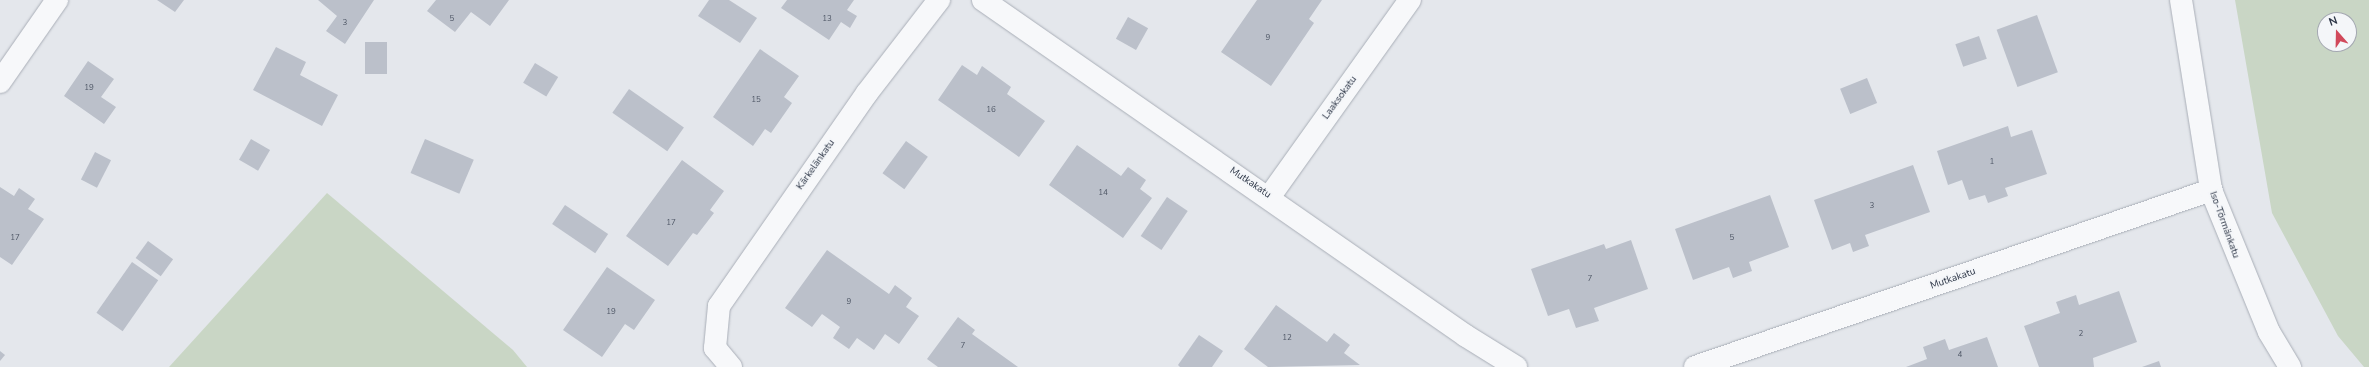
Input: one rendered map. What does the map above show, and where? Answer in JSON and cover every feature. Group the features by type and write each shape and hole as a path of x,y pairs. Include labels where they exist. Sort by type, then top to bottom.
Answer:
{"street":[{"path":"0,82 57,0"},
{"name":"Kärkelänkatu","path":"731,367 718,355 714,340 719,306 866,93 940,0"},
{"name":"Mutkakatu","path":"983,0 1270,196 1466,336 1516,367"},
{"name":"Laaksokatu","path":"1270,196 1410,0"},
{"name":"Iso-Törmänkatu","path":"2181,0 2211,190 2269,332 2290,367"},
{"name":"Mutkakatu","path":"1695,367 2211,190"}],"green space":[{"path":"2235,0 2369,0 2369,367 2364,367 2338,336 2272,213"},
{"path":"327,193 513,350 527,367 169,367"}],"building":[{"path":"157,0 184,0 175,12"},
{"path":"318,0 374,0 345,44 326,31 337,16"},
{"path":"436,0 509,0 490,26 471,12 455,32 427,11"},
{"path":"709,0 729,0 757,18 740,43 698,16"},
{"path":"787,0 854,0 847,10 857,16 850,28 841,22 829,40 781,8"},
{"path":"1257,0 1322,0 1309,19 1314,23 1271,86 1221,52"},
{"path":"2037,15 2058,72 2017,87 1997,30"},
{"path":"1128,17 1148,28 1136,50 1116,39"},
{"path":"1979,36 1987,59 1963,67 1955,44"},
{"path":"365,42 387,42 387,74 365,74"},
{"path":"276,47 306,62 300,75 338,95 322,126 253,90"},
{"path":"760,49 799,76 784,97 792,103 771,133 765,129 753,146 713,117"},
{"path":"88,61 114,79 101,97 116,107 104,124 64,96"},
{"path":"535,63 558,77 546,97 523,83"},
{"path":"962,65 977,75 982,66 1011,87 1007,94 1045,121 1019,157 938,100"},
{"path":"1867,78 1877,103 1850,114 1840,89"},
{"path":"629,89 684,127 667,151 612,113"},
{"path":"2008,126 2011,137 2032,130 2047,174 2005,188 2008,196 1988,203 1985,195 1969,200 1962,180 1948,185 1937,151"},
{"path":"251,139 270,150 258,171 239,160"},
{"path":"425,139 474,160 459,194 411,173"},
{"path":"906,141 928,157 904,189 882,173"},
{"path":"1077,145 1121,176 1128,167 1146,180 1140,189 1152,198 1123,238 1049,185"},
{"path":"95,152 111,160 97,188 81,180"},
{"path":"682,160 724,191 710,210 714,213 697,235 693,233 668,266 626,236"},
{"path":"1913,165 1930,212 1865,235 1869,246 1853,252 1850,243 1832,250 1814,200"},
{"path":"0,187 14,196 19,188 35,199 28,209 44,219 12,265 0,257"},
{"path":"1770,195 1789,247 1749,262 1752,271 1733,278 1729,267 1693,280 1675,229"},
{"path":"1167,197 1188,211 1161,250 1141,236"},
{"path":"565,205 608,234 595,253 552,224"},
{"path":"1631,240 1648,289 1594,308 1599,321 1576,328 1569,309 1548,316 1531,269 1604,244 1606,249"},
{"path":"148,241 173,259 161,276 136,258"},
{"path":"827,250 889,294 895,285 912,298 906,307 919,316 899,344 885,334 874,350 857,338 849,349 833,338 840,327 822,314 812,327 785,308"},
{"path":"132,262 158,280 123,331 96,313"},
{"path":"607,267 655,300 634,330 625,324 602,357 563,330"},
{"path":"2119,291 2137,342 2093,358 2094,367 2039,367 2024,326 2060,313 2056,302 2076,295 2079,305"},
{"path":"1276,305 1327,342 1334,333 1350,345 1344,353 1360,365 1268,367 1244,349"},
{"path":"958,317 975,330 972,334 1018,367 938,367 927,359"},
{"path":"1199,335 1223,351 1212,367 1180,367 1178,365"},
{"path":"1987,337 1998,367 1906,367 1927,359 1923,347 1945,339 1949,350"},
{"path":"0,351 5,355 0,361"},
{"path":"2159,361 2161,367 2142,367"}]}
